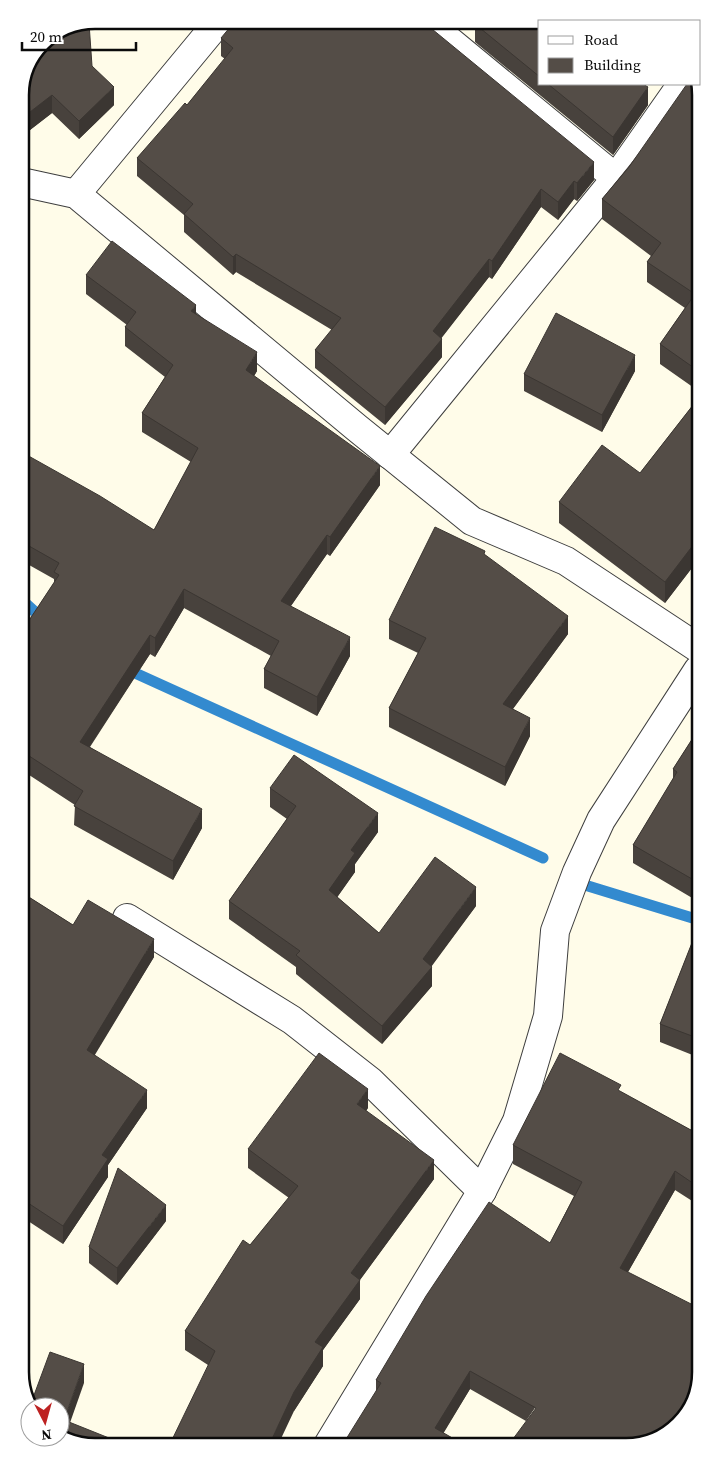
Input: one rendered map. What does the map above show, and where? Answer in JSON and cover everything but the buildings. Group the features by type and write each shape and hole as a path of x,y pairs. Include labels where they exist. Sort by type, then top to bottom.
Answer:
{"street":[{"path":"76,194 213,29"},
{"path":"435,29 616,178"},
{"path":"390,455 616,178 681,85"},
{"path":"29,184 76,194 390,455 472,520 566,561 692,644"},
{"path":"332,1438 482,1191 517,1121 548,1016 554,931 577,872 601,820 692,679"},
{"path":"127,918 292,1020 370,1081 482,1191"}],"waterway":[{"path":"29,606 45,621"},
{"path":"124,668 543,858"},
{"path":"588,886 692,918"}]}
